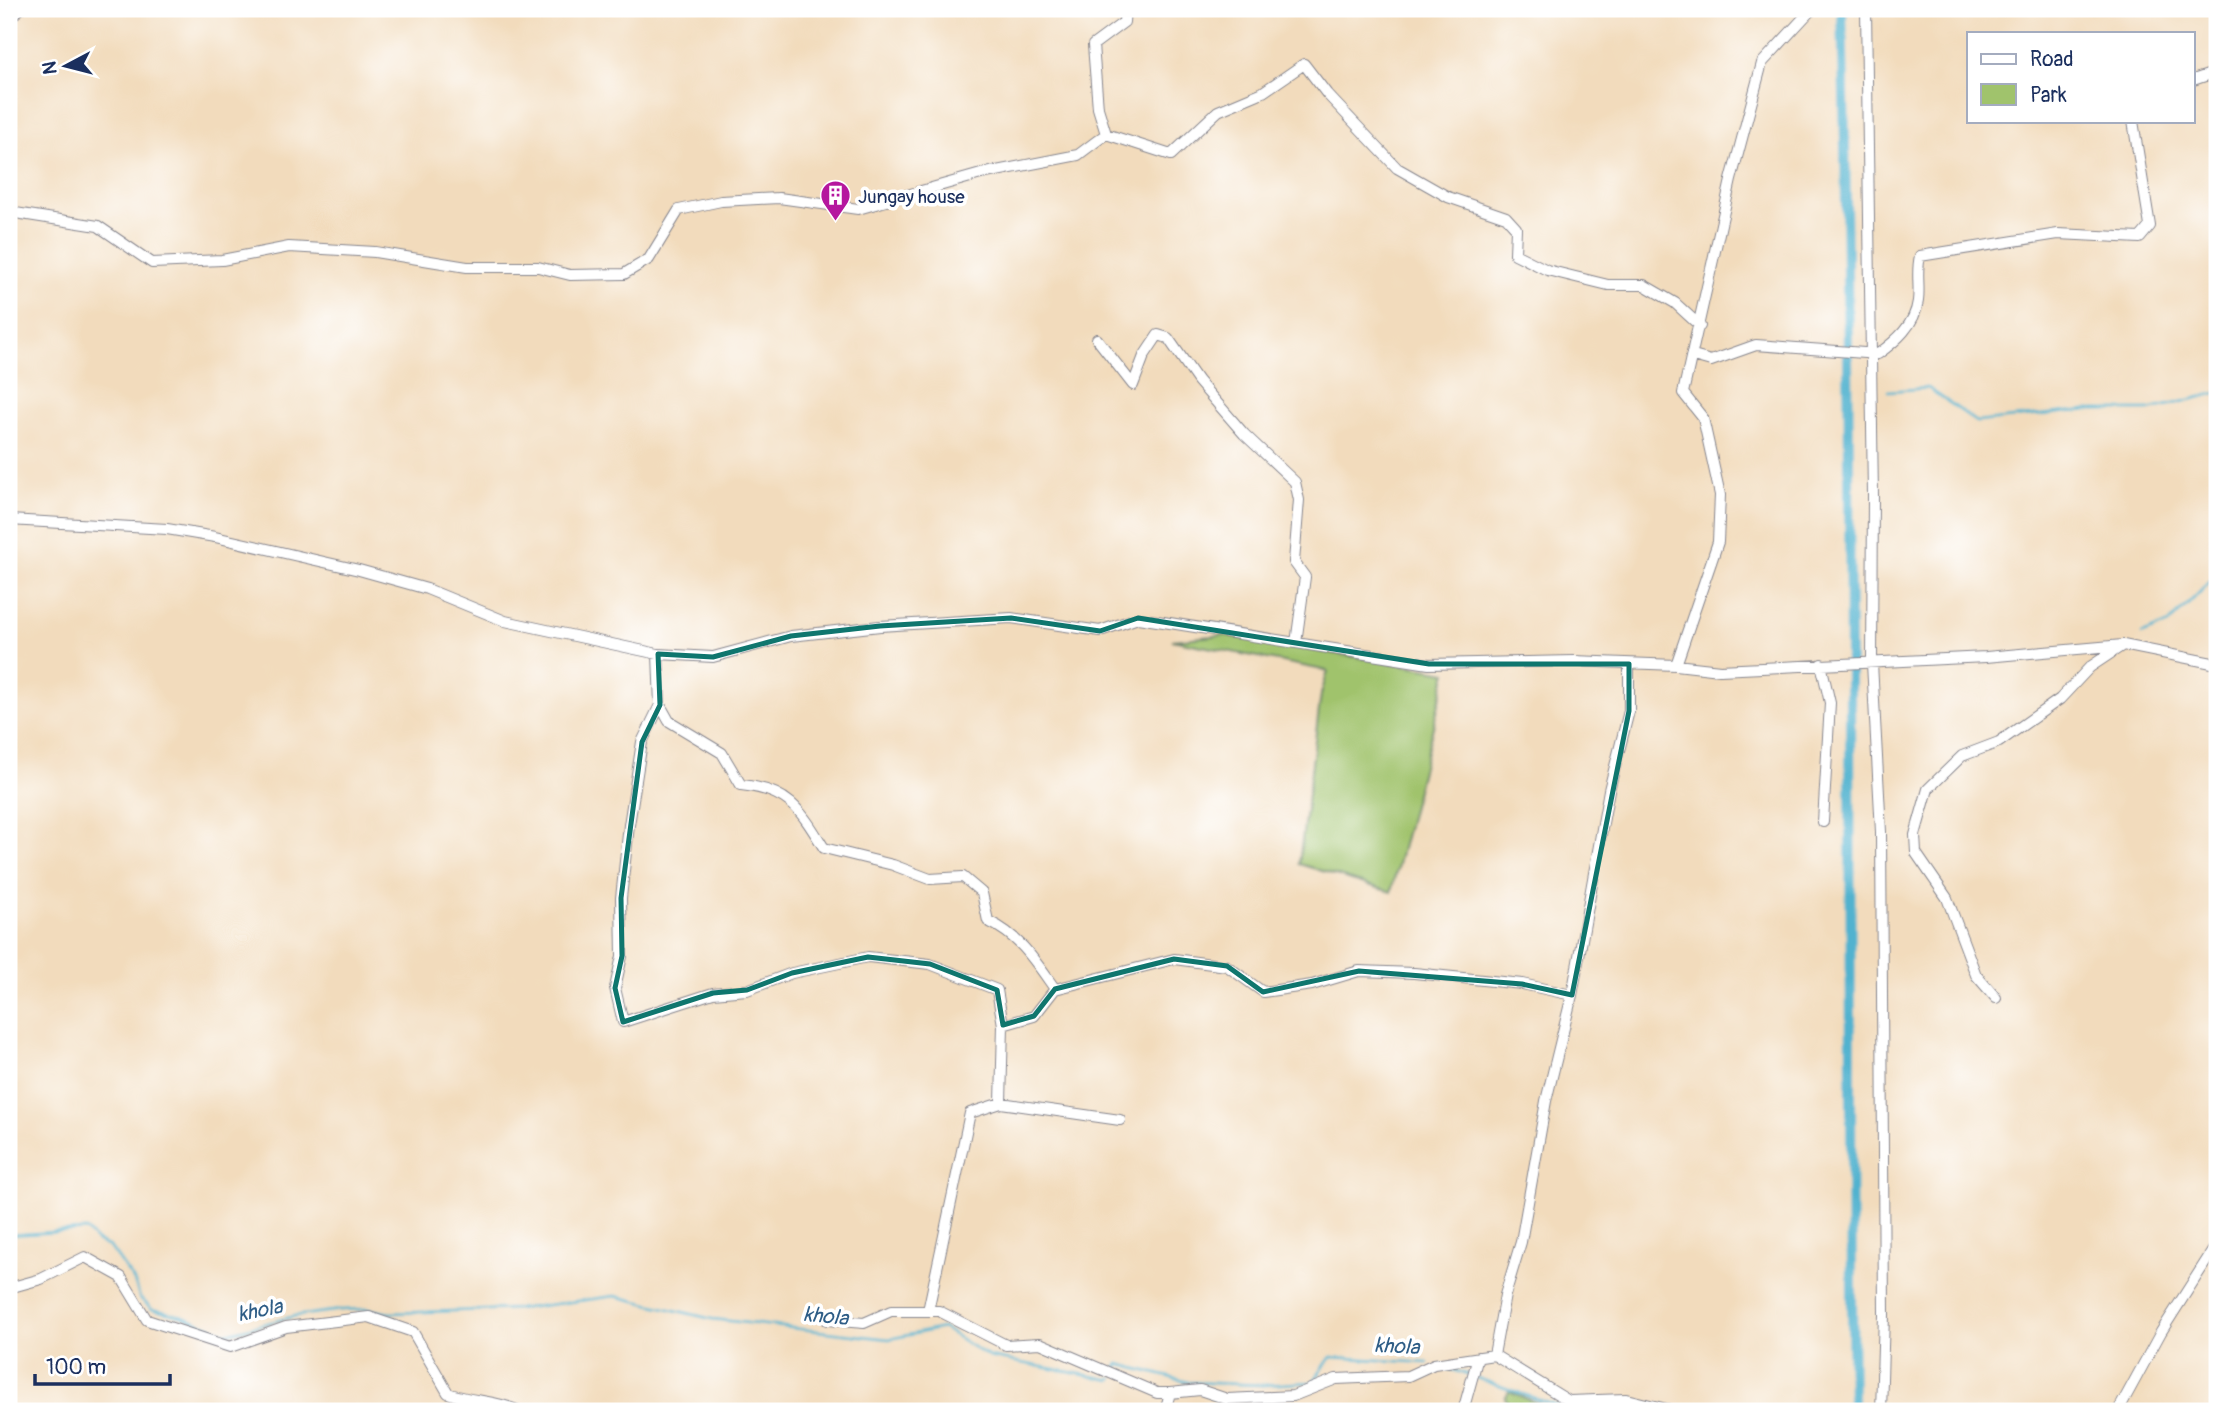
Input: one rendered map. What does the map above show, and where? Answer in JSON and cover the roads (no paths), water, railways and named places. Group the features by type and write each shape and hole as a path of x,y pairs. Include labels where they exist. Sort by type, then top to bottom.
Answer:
{"street":[{"path":"9,18 20,9"},
{"path":"1106,134 1098,108 1093,45 1125,22 1125,9"},
{"path":"1676,665 1718,542 1720,495 1703,418 1683,393 1731,180 1762,63 1812,9"},
{"path":"1866,9 1871,663 1881,846 1884,1315 1881,1411"},
{"path":"1106,134 1171,155 1218,111 1263,92 1304,64 1327,94 1397,168 1448,197 1506,217 1516,228 1515,254 1546,270 1608,285 1644,285 1675,303 1700,326"},
{"path":"2194,80 2217,72"},
{"path":"1693,356 1711,361 1756,345 1829,351 1870,351 1878,354 1911,323 1918,302 1916,270 1920,257 2058,234 2140,238 2150,226 2133,122"},
{"path":"9,212 98,226 152,263 222,260 289,247 376,252 467,267 538,267 569,275 624,274 649,259 679,210 721,201 779,198 858,209 981,174 1078,155 1106,134"},
{"path":"1097,339 1133,385 1144,356 1158,335 1168,338 1198,382 1244,434 1295,482 1298,500 1294,562 1305,577 1296,643"},
{"path":"9,520 167,530 215,537 415,586 505,621 658,654 713,657 791,636 880,626 1012,618 1100,631 1138,618 1429,664 1574,662 1676,665 1720,670 1871,663 2123,645 2217,664"},
{"path":"1996,998 1976,975 1947,898 1916,853 1915,835 1928,789 1962,756 1999,742 2060,699 2090,667 2123,645"},
{"path":"658,654 660,705 669,721 722,753 741,785 777,791 802,811 824,848 893,865 930,878 962,877 982,893 988,921 1010,932 1027,948 1055,989"},
{"path":"1494,1355 1505,1295 1521,1242 1535,1174 1558,1044 1572,995 1609,790 1629,711 1629,664"},
{"path":"1821,664 1830,703 1823,822"},
{"path":"660,705 642,742 629,825 621,898 622,956 615,988 623,1022 713,993 747,990 792,973 868,957 930,964 997,990 1003,1025 1001,1103"},
{"path":"1003,1025 1034,1016 1055,989 1174,959 1227,966 1263,992 1312,985 1359,971 1414,973 1522,984 1572,995"},
{"path":"928,1311 948,1229 970,1113 1001,1103 1120,1120"},
{"path":"2118,1411 2161,1332 2217,1244"},
{"path":"9,1288 41,1279 85,1257 121,1277 147,1320 230,1347 286,1327 369,1317 414,1332 448,1393 469,1407 502,1403 519,1411"},
{"path":"827,1320 864,1324 891,1311 939,1311 1006,1345 1040,1343 1157,1393 1200,1390 1227,1399 1293,1396 1336,1379 1408,1376 1434,1364 1494,1355 1569,1401 1626,1399 1675,1411"},
{"path":"1463,1411 1478,1357"},
{"path":"1165,1411 1170,1393"}],"waterway":[{"path":"1842,9 1848,359 1853,1411"},
{"path":"1888,391 1928,388 1977,422 2087,410 2149,410 2217,393"},
{"path":"2142,634 2168,624 2217,575"},
{"name":"khola","path":"9,1235 86,1230 96,1241 110,1247 134,1281 140,1298 152,1309 182,1316 227,1333 295,1316 341,1310 367,1309 390,1313 518,1309 615,1296 712,1319 889,1339 943,1328 989,1357 1112,1380 1113,1378"},
{"name":"khola","path":"1115,1372 1119,1364 1188,1382 1263,1385 1313,1382 1331,1357 1428,1363"},
{"name":"khola","path":"1441,1366 1468,1375"},
{"name":"khola","path":"1474,1377 1554,1405 1568,1405"},
{"name":"khola","path":"1589,1405 1626,1405 1644,1411"}],"place":[{"name":"Jungay house","path":"835,223"}]}
